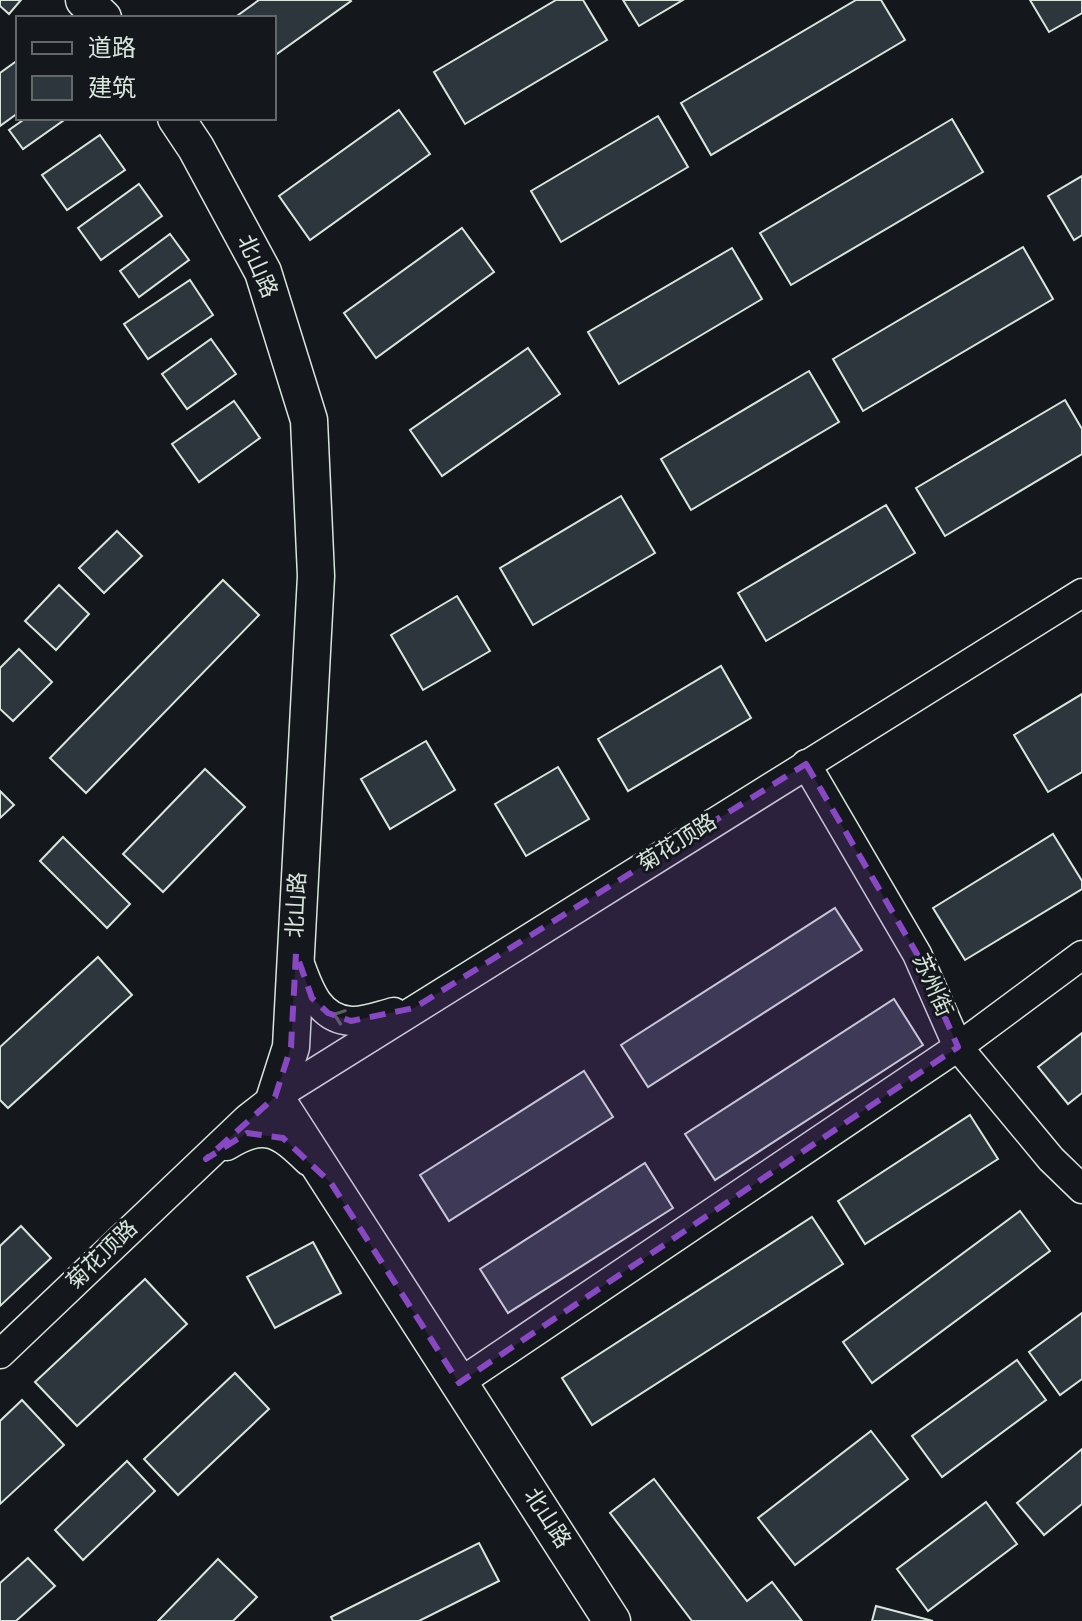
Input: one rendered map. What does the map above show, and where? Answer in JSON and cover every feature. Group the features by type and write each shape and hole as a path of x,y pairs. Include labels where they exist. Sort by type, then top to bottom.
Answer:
{"main road":[{"path":"84,0 101,16"},
{"name":"北山路","path":"177,120 196,148 263,272 309,420 316,576 291,1047 275,1097 612,1621"}],"street":[{"name":"菊花顶路","path":"0,1354 275,1097 1082,593"},
{"name":"苏州街","path":"806,764 917,954 958,1047 1051,1159 1082,1189"},
{"path":"296,953 312,998 328,1013 351,1021 414,1008"},
{"path":"459,1383 958,1047 1082,955"},
{"path":"206,1159 247,1133 264,1133 283,1138 331,1183"}],"highlighted area":[{"path":"806,764 917,954 958,1047 459,1383 331,1183 283,1138 247,1133 206,1159 275,1097 291,1047 296,953 312,998 328,1013 351,1021 414,1008"}],"building":[{"path":"0,0 21,0 9,14 0,6"},
{"path":"259,0 351,1 276,55 276,16 237,16"},
{"path":"556,0 583,0 607,40 465,124 434,72"},
{"path":"623,0 683,0 639,26"},
{"path":"856,0 881,0 905,40 711,155 681,103"},
{"path":"1030,0 1082,0 1082,13 1049,32"},
{"path":"16,61 16,114 0,126 0,73"},
{"path":"399,110 430,154 310,240 279,196"},
{"path":"658,116 688,167 561,242 531,191"},
{"path":"952,119 983,172 791,285 760,233"},
{"path":"23,120 64,120 23,149 9,130"},
{"path":"100,135 125,170 67,210 42,175"},
{"path":"1082,176 1082,235 1074,240 1048,196"},
{"path":"139,184 162,216 101,260 78,228"},
{"path":"462,228 494,272 376,358 344,313"},
{"path":"170,234 189,260 139,297 120,271"},
{"path":"1023,247 1053,299 863,411 833,359"},
{"path":"732,248 762,299 619,384 588,332"},
{"path":"190,280 213,315 148,359 124,324"},
{"path":"211,339 236,374 187,409 162,374"},
{"path":"528,348 560,394 442,476 410,430"},
{"path":"809,371 839,422 691,510 661,459"},
{"path":"1065,400 1082,429 1082,454 945,536 916,488"},
{"path":"234,401 260,438 199,482 172,444"},
{"path":"621,496 655,553 533,625 500,568"},
{"path":"886,505 915,553 766,641 738,593"},
{"path":"117,531 142,556 104,593 79,568"},
{"path":"223,580 259,615 86,793 50,758"},
{"path":"59,585 89,614 56,650 25,621"},
{"path":"457,596 490,651 423,690 391,635"},
{"path":"19,649 52,682 13,721 0,709 0,668"},
{"path":"721,666 751,718 628,791 598,739"},
{"path":"1082,694 1082,772 1048,792 1014,735"},
{"path":"426,741 455,790 390,829 361,779"},
{"path":"558,767 589,819 526,856 495,804"},
{"path":"205,769 245,807 163,892 123,854"},
{"path":"0,791 14,805 0,818"},
{"path":"1053,834 1082,881 1082,889 965,960 933,908"},
{"path":"63,837 130,904 107,928 40,861"},
{"path":"835,908 862,950 648,1087 621,1045"},
{"path":"98,957 132,995 8,1108 0,1100 0,1047"},
{"path":"894,999 923,1045 715,1180 685,1134"},
{"path":"1082,1033 1082,1093 1068,1104 1038,1067"},
{"path":"584,1071 613,1117 449,1221 420,1175"},
{"path":"970,1115 998,1159 865,1244 838,1201"},
{"path":"645,1163 673,1208 508,1313 480,1269"},
{"path":"1020,1211 1050,1251 872,1383 843,1342"},
{"path":"812,1217 843,1264 592,1425 562,1378"},
{"path":"21,1226 51,1258 0,1306 0,1246"},
{"path":"313,1242 341,1293 275,1328 247,1277"},
{"path":"145,1279 187,1324 77,1426 35,1382"},
{"path":"1082,1313 1082,1379 1060,1395 1029,1352"},
{"path":"1017,1360 1046,1400 942,1477 912,1436"},
{"path":"235,1373 269,1409 178,1495 144,1459"},
{"path":"22,1400 64,1445 0,1504 0,1421"},
{"path":"871,1431 908,1479 795,1565 758,1518"},
{"path":"1082,1449 1082,1504 1044,1535 1017,1503"},
{"path":"127,1461 155,1491 83,1560 55,1530"},
{"path":"654,1479 747,1601 772,1582 802,1621 692,1621 610,1513"},
{"path":"986,1502 1017,1544 928,1611 897,1569"},
{"path":"479,1543 499,1581 419,1621 333,1621 331,1617"},
{"path":"28,1558 55,1586 16,1621 0,1621 0,1583"},
{"path":"218,1559 257,1597 233,1621 158,1621"},
{"path":"876,1606 933,1621 872,1621"}]}
